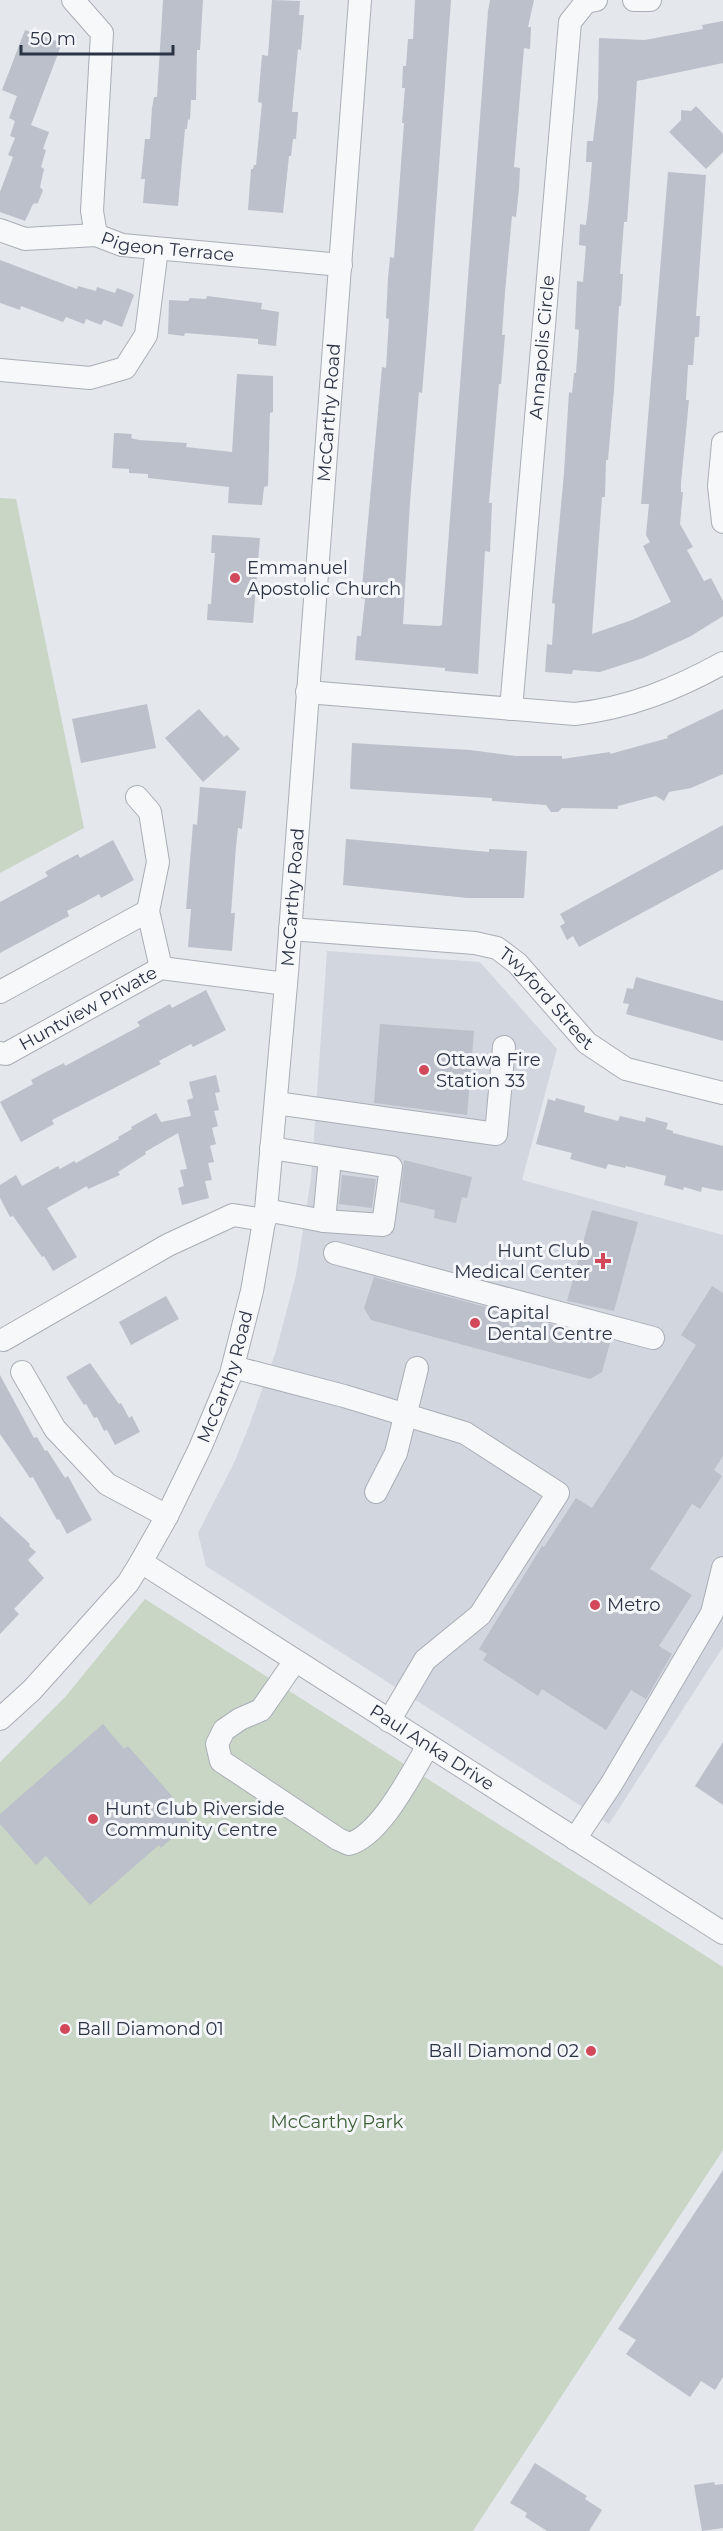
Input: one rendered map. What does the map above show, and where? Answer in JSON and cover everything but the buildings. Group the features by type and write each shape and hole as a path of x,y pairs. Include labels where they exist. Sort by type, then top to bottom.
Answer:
{"street":[{"name":"Pigeon Terrace","path":"74,0 102,33 92,211 96,234 122,245 341,265"},
{"name":"McCarthy Road","path":"0,1719 32,1690 128,1583 141,1562 200,1449 233,1367 252,1291 265,1215 286,984 360,0"},
{"name":"Annapolis Circle","path":"511,709 570,22 586,2 596,0"},
{"path":"634,0 650,0"},
{"path":"0,231 25,239 96,234"},
{"path":"0,370 90,378 125,368 146,335 157,249"},
{"path":"723,442 719,486 723,522"},
{"path":"307,692 575,714 603,711 662,693 723,663"},
{"path":"136,797 150,812 158,862 148,911 161,968"},
{"path":"0,992 148,911"},
{"name":"Twyford Street","path":"290,929 476,943 497,948 517,963 587,1043 626,1069 723,1093"},
{"name":"Huntview Private","path":"0,1053 6,1054 161,968 286,984"},
{"path":"276,1103 496,1134 504,1047"},
{"path":"3,1340 168,1245 233,1215 265,1215 383,1226 391,1167 272,1148"},
{"path":"324,1221 330,1158"},
{"path":"336,1254 653,1338"},
{"path":"233,1367 344,1396 465,1433 558,1493 480,1615 425,1660 390,1721"},
{"path":"376,1492 396,1453 417,1368"},
{"path":"22,1372 55,1429 107,1484 167,1516"},
{"name":"Paul Anka Drive","path":"141,1562 723,1933"},
{"path":"575,1839 612,1783 712,1613 723,1568"},
{"path":"296,1661 261,1710 240,1719 224,1730 217,1744 221,1761 338,1839 349,1844 361,1841 399,1795 428,1746"}],"shaded area":[{"path":"327,951 480,962 557,1049 522,1180 723,1235 723,1647 609,1824 206,1566 198,1533 234,1463 249,1426 276,1351 296,1275 311,1178"}],"green space":[{"path":"0,498 16,499 84,828 0,873"},
{"name":"McCarthy Park","path":"145,1599 723,1967 723,2150 473,2531 0,2531 0,1762 66,1696"}],"place":[{"name":"Emmanuel Apostolic Church","path":"235,578"},
{"name":"Ottawa Fire Station 33","path":"424,1070"},
{"name":"Hunt Club Medical Center","path":"603,1261"},
{"name":"Capital Dental Centre","path":"475,1323"},
{"name":"Metro","path":"595,1605"},
{"name":"Hunt Club Riverside Community Centre","path":"93,1819"},
{"name":"Ball Diamond 01","path":"65,2029"},
{"name":"Ball Diamond 02","path":"591,2051"}]}
